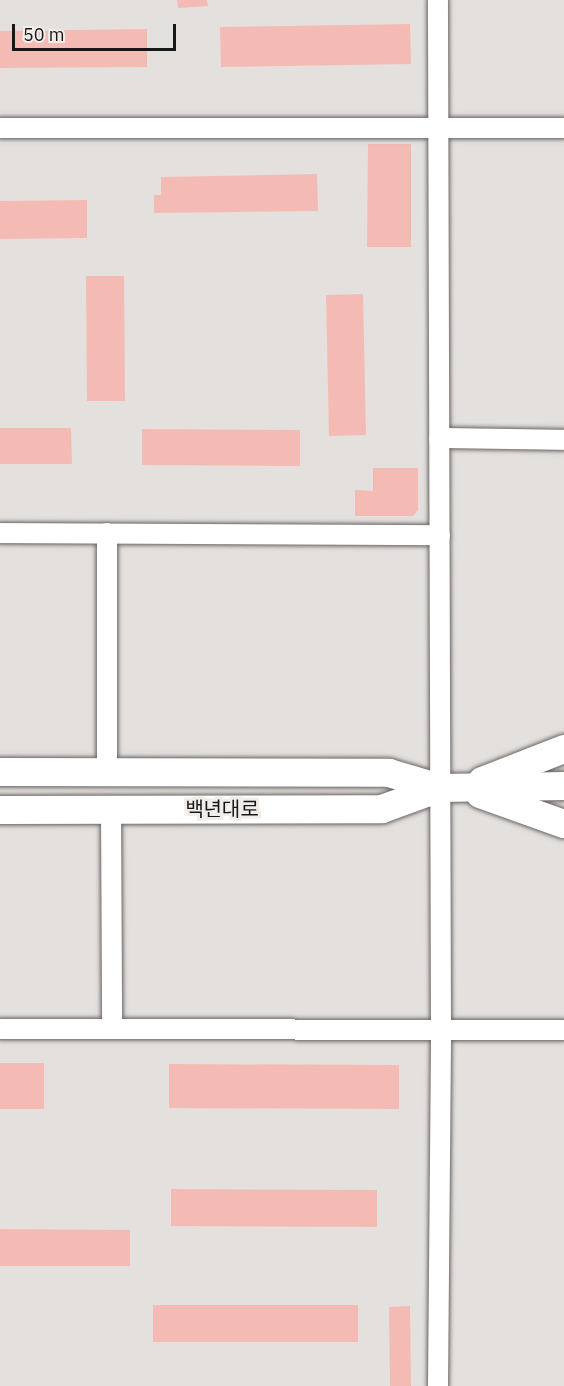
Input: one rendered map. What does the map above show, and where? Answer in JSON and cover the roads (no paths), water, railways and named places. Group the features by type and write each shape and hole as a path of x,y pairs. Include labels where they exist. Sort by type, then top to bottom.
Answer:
{"street":[{"path":"438,0 440,535 452,788 441,1030 438,1386"},
{"path":"0,128 564,128"},
{"path":"439,438 564,440"},
{"path":"0,533 440,535"},
{"path":"107,533 107,772"},
{"path":"452,788 564,749"},
{"name":"백년대로","path":"0,772 388,773 452,788 564,786"},
{"path":"452,788 564,824"},
{"name":"백년대로","path":"0,810 382,809 452,788"},
{"path":"111,808 112,1028"},
{"path":"0,1029 564,1030"}]}
